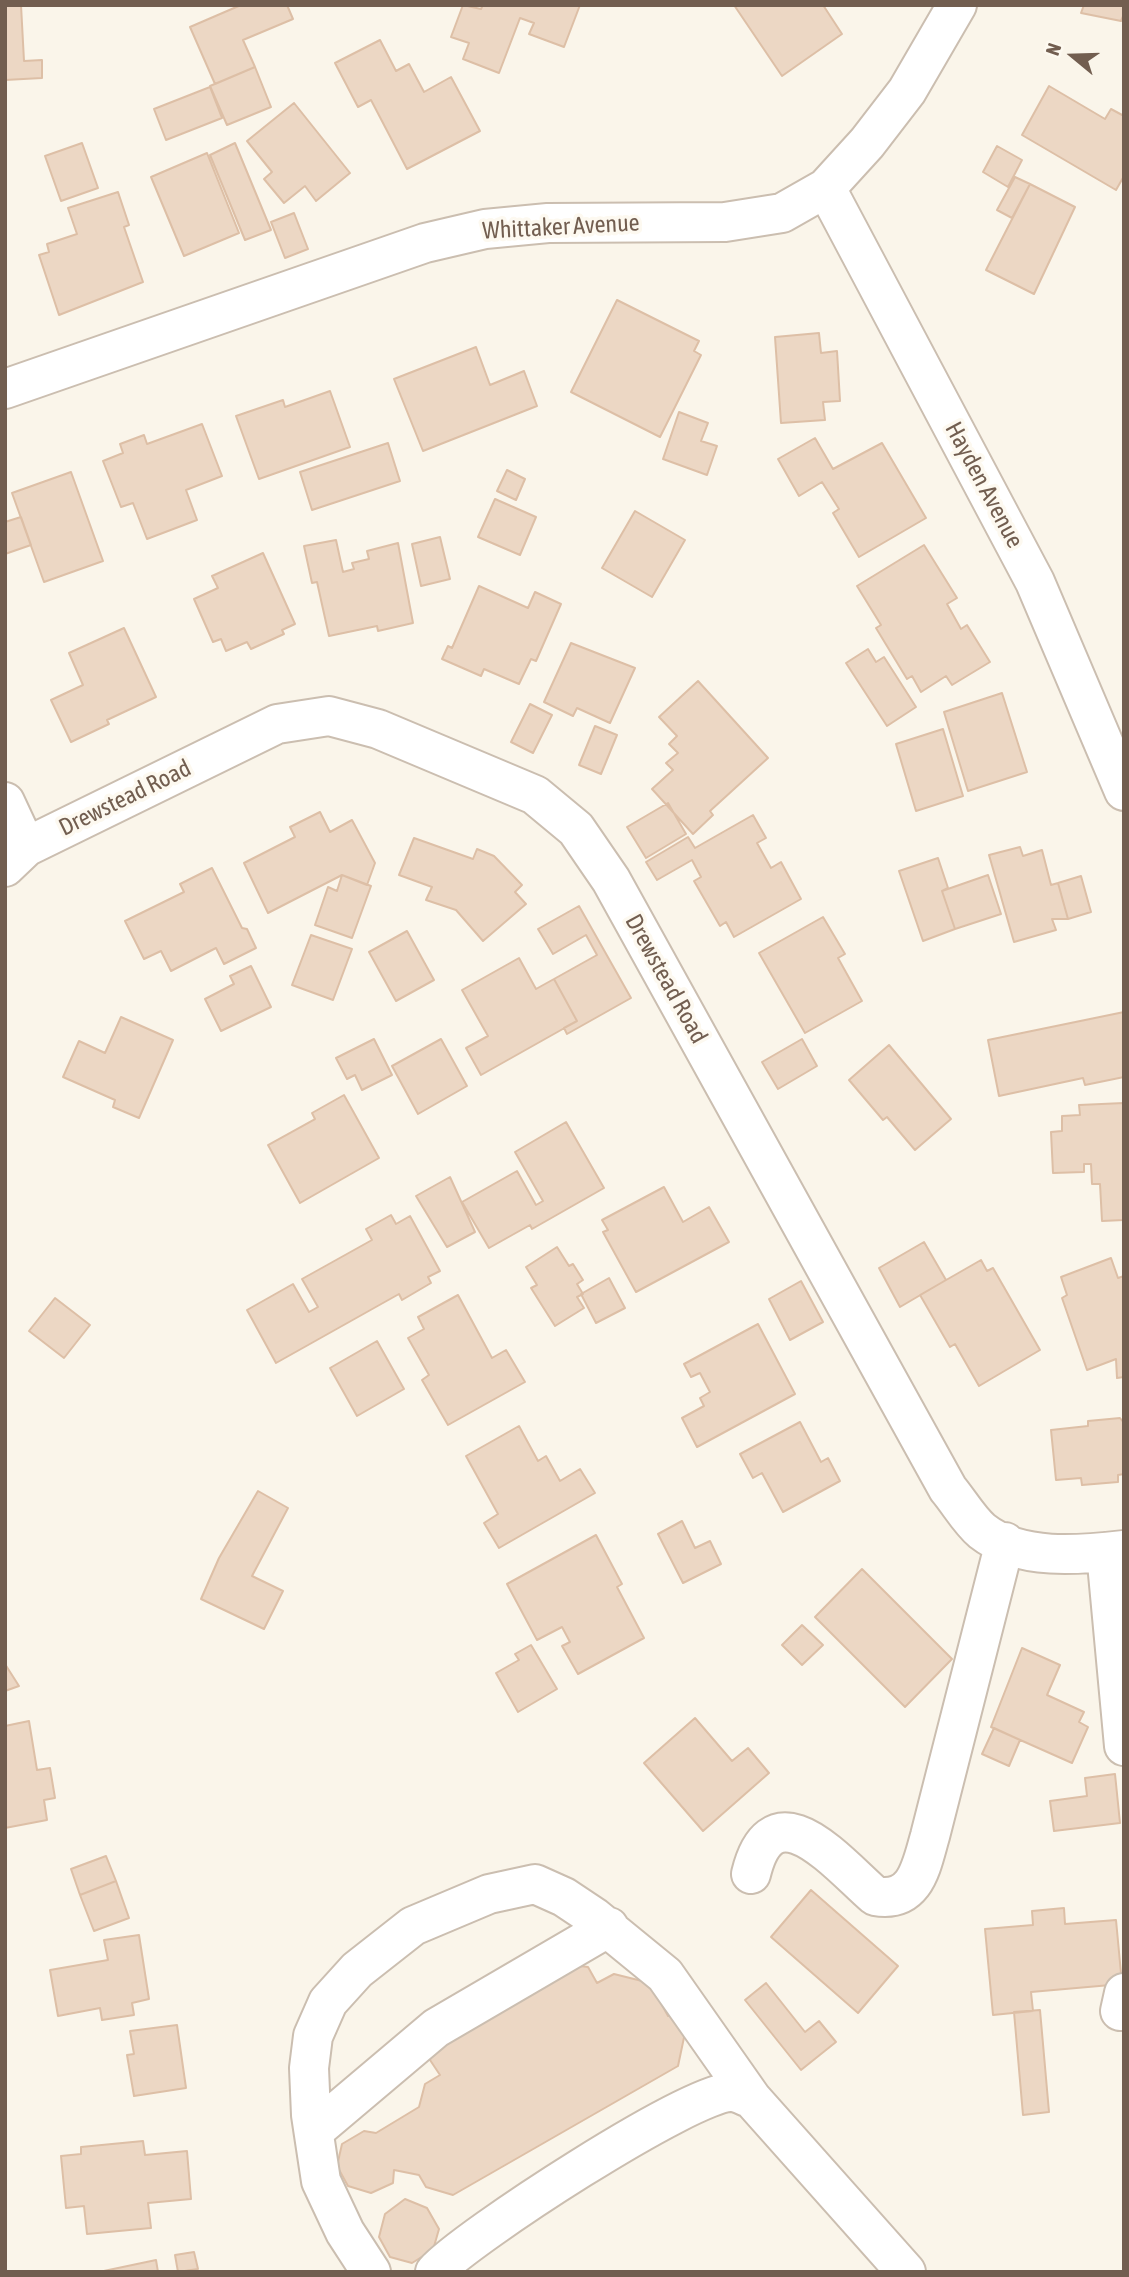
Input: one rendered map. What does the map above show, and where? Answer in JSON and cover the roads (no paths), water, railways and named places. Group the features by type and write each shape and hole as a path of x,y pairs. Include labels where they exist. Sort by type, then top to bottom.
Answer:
{"street":[{"name":"Whittaker Avenue","path":"5,388 425,243 485,229 548,223 725,222 782,213 826,188 867,143 907,91 957,5"},
{"name":"Hayden Avenue","path":"826,188 1035,582 1124,791"},
{"name":"Drewstead Road","path":"15,857 277,724 328,716 378,729 535,795 576,829 611,880 948,1489 982,1531 1005,1542 1044,1553 1115,1551"},
{"path":"5,802 15,857"},
{"path":"751,1874 756,1852 764,1841 788,1831 805,1835 875,1896 887,1898 909,1890 918,1878 930,1836 1005,1542"},
{"path":"1115,1551 1124,1745"},
{"path":"371,2272 345,2232 321,2181 309,2068 313,2036 328,2002 357,1970 413,1926 489,1894 535,1884 564,1897 609,1927 664,1975 752,2099 906,2272"},
{"path":"314,2131 436,2028 609,1927"},
{"path":"435,2272 481,2232 670,2115 710,2097 732,2092 752,2099"}]}
